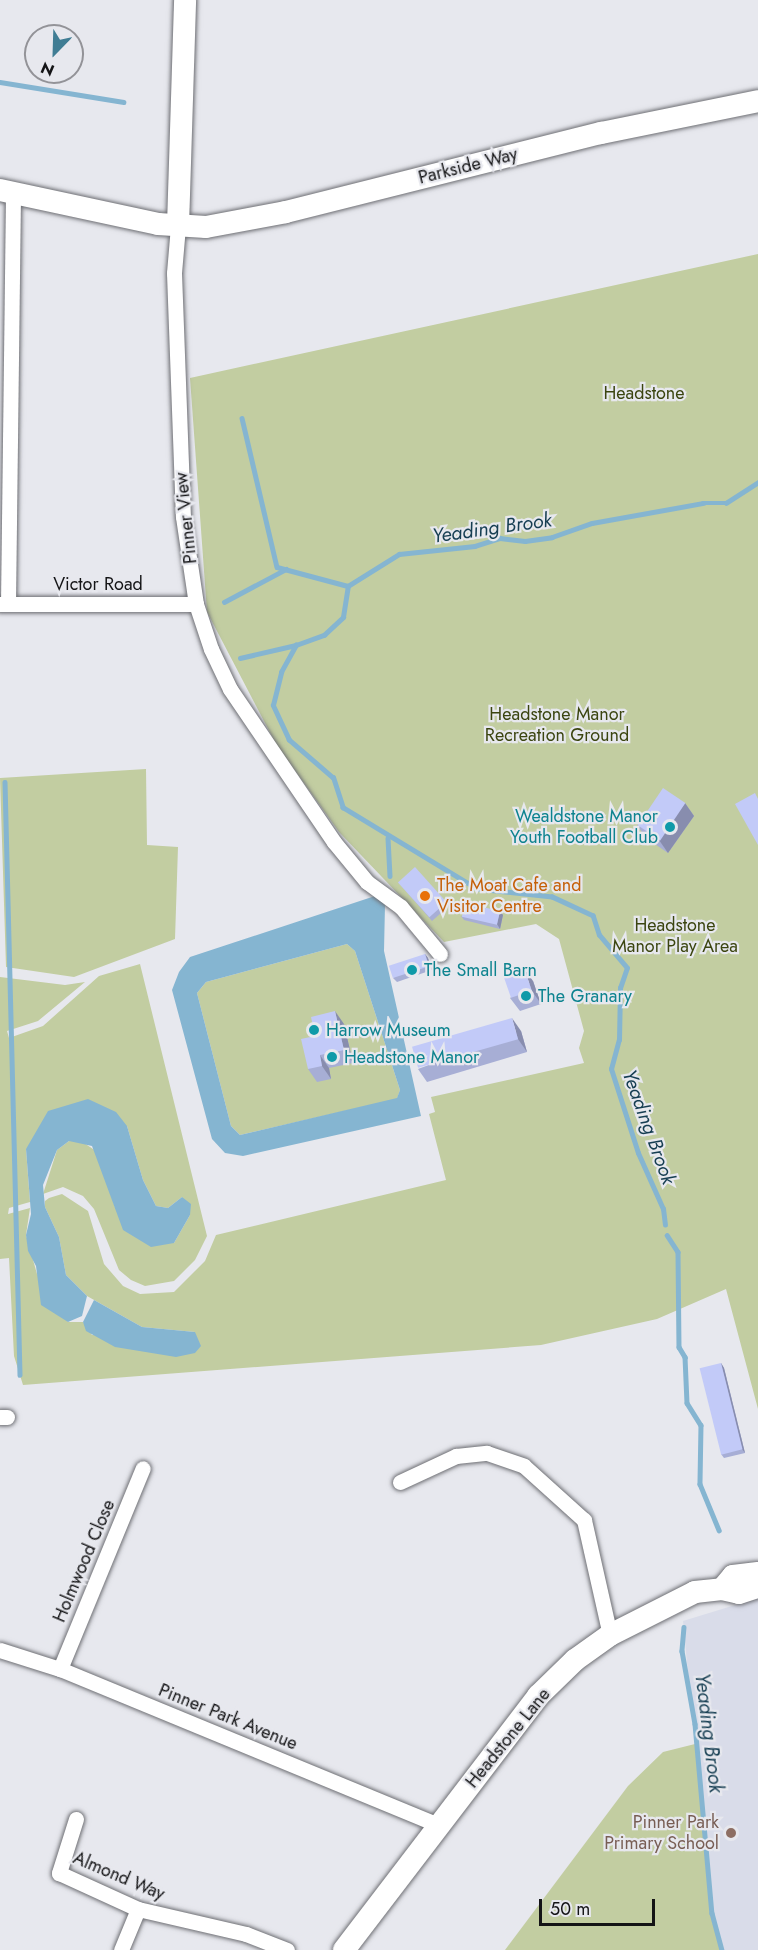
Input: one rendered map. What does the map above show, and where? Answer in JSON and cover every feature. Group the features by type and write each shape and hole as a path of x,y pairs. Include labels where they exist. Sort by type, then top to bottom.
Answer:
{"street":[{"name":"Pinner View","path":"185,0 174,294 183,517 196,604 230,689 285,774 367,882 401,908 440,954"},
{"name":"Parkside Way","path":"6,192 178,226 232,224 601,133 758,101"},
{"path":"4,604 6,192"},
{"name":"Victor Road","path":"4,604 196,604"},
{"path":"400,1482 456,1456 487,1453 524,1466 584,1520 610,1635"},
{"name":"Holmwood Close","path":"60,1669 143,1468"},
{"name":"Headstone Lane","path":"722,1589 733,1576 758,1573"},
{"name":"Headstone Lane","path":"344,1950 538,1696 610,1635 695,1592 722,1589 739,1593 758,1587"},
{"name":"Pinner Park Avenue","path":"0,1650 60,1669 439,1825"},
{"name":"Almond Way","path":"76,1819 59,1873 138,1909 246,1934 287,1950"},
{"path":"121,1950 138,1909"}],"shaded area":[{"name":"Pinner Park Primary School","path":"758,1598 758,1950 721,1950 712,1921 683,1621"}],"green space":[{"name":"Headstone Manor Recreation Ground","path":"758,254 758,1409 726,1289 657,1319 541,1345 23,1385 14,1356 9,1258 0,1259 0,977 65,985 85,982 38,1021 7,1031 9,1038 43,1026 99,976 140,964 207,1236 195,1260 174,1281 145,1286 131,1280 119,1270 94,1209 83,1196 63,1187 43,1194 57,1150 69,1141 81,1141 96,1151 115,1207 174,1243 190,1215 182,1197 168,1208 156,1206 143,1180 127,1126 26,1149 30,1202 9,1208 8,1214 30,1208 26,1235 37,1274 68,1322 83,1322 92,1335 195,1332 142,1327 87,1296 66,1275 59,1237 45,1207 45,1201 49,1198 62,1194 88,1211 104,1264 123,1286 140,1294 174,1292 205,1261 216,1235 446,1180 429,1114 435,1112 431,1097 584,1063 579,1048 584,1031 559,939 536,924 444,942 339,832 276,744 207,612 190,378"},
{"path":"146,769 147,845 178,847 175,939 74,977 6,967 0,778"},
{"path":"347,944 355,951 400,1090 397,1099 240,1135 231,1126 197,993 206,982"},
{"path":"695,1744 712,1921 721,1950 505,1950 628,1786 663,1752"}],"water":[{"path":"375,896 385,905 384,951 421,1116 243,1156 225,1153 212,1139 172,990 179,972 190,957","holes":["347,944 355,951 400,1090 397,1098 240,1135 231,1126 197,993 206,982"]},
{"path":"88,1099 116,1112 127,1126 143,1180 156,1206 168,1208 182,1197 191,1204 190,1215 174,1243 151,1247 123,1230 92,1146 69,1141 57,1150 43,1185 45,1207 59,1237 66,1275 87,1296 82,1316 68,1322 41,1305 36,1266 28,1251 26,1235 31,1214 26,1149 48,1111"},
{"path":"94,1300 142,1327 195,1332 201,1346 195,1353 176,1357 115,1347 86,1331 83,1322"}],"building":[{"path":"663,788 685,803 660,840 638,825"},
{"path":"755,793 758,799 758,845 735,804"},
{"name":"The Moat Cafe and Visitor Centre","path":"415,867 446,902 429,917 398,882"},
{"path":"465,903 500,911 497,925 462,917"},
{"path":"425,954 429,966 393,978 389,966"},
{"path":"524,968 532,991 511,998 503,975"},
{"path":"335,1011 344,1050 320,1055 322,1066 308,1069 301,1039 315,1036 311,1017"},
{"path":"512,1018 518,1039 418,1068 412,1047"},
{"path":"721,1363 743,1449 721,1455 700,1368"}],"waterway":[{"path":"0,82 123,102"},
{"path":"242,418 277,567 348,586"},
{"name":"Yeading Brook","path":"665,1225 663,1209 638,1153 611,1069 619,1040 620,988 627,968 599,935 593,916 552,897 477,889 343,808 333,778 289,740 273,705 281,672 296,645 324,635 343,617 348,586 399,554 475,546 500,538 525,541 552,537 592,523 703,503 726,503 758,482"},
{"path":"224,602 286,569"},
{"path":"240,658 296,645"},
{"path":"5,782 20,1375"},
{"name":"Yeading Brook","path":"388,838 390,876"},
{"name":"Yeading Brook","path":"667,1235 678,1252 679,1347 685,1357 687,1403 701,1425 700,1484 719,1530"},
{"name":"Yeading Brook","path":"684,1627 682,1651 695,1724 712,1913 722,1950"}],"place":[{"name":"Wealdstone Manor Youth Football Club","path":"670,827"},
{"name":"The Moat Cafe and Visitor Centre","path":"425,896"},
{"name":"The Small Barn","path":"412,970"},
{"name":"The Granary","path":"526,996"},
{"name":"Harrow Museum","path":"314,1030"},
{"name":"Headstone Manor","path":"332,1057"},
{"name":"Pinner Park Primary School","path":"731,1833"}],"park label":[{"name":"Headstone","path":"644,393"},
{"name":"Headstone Manor Play Area","path":"675,936"}]}
